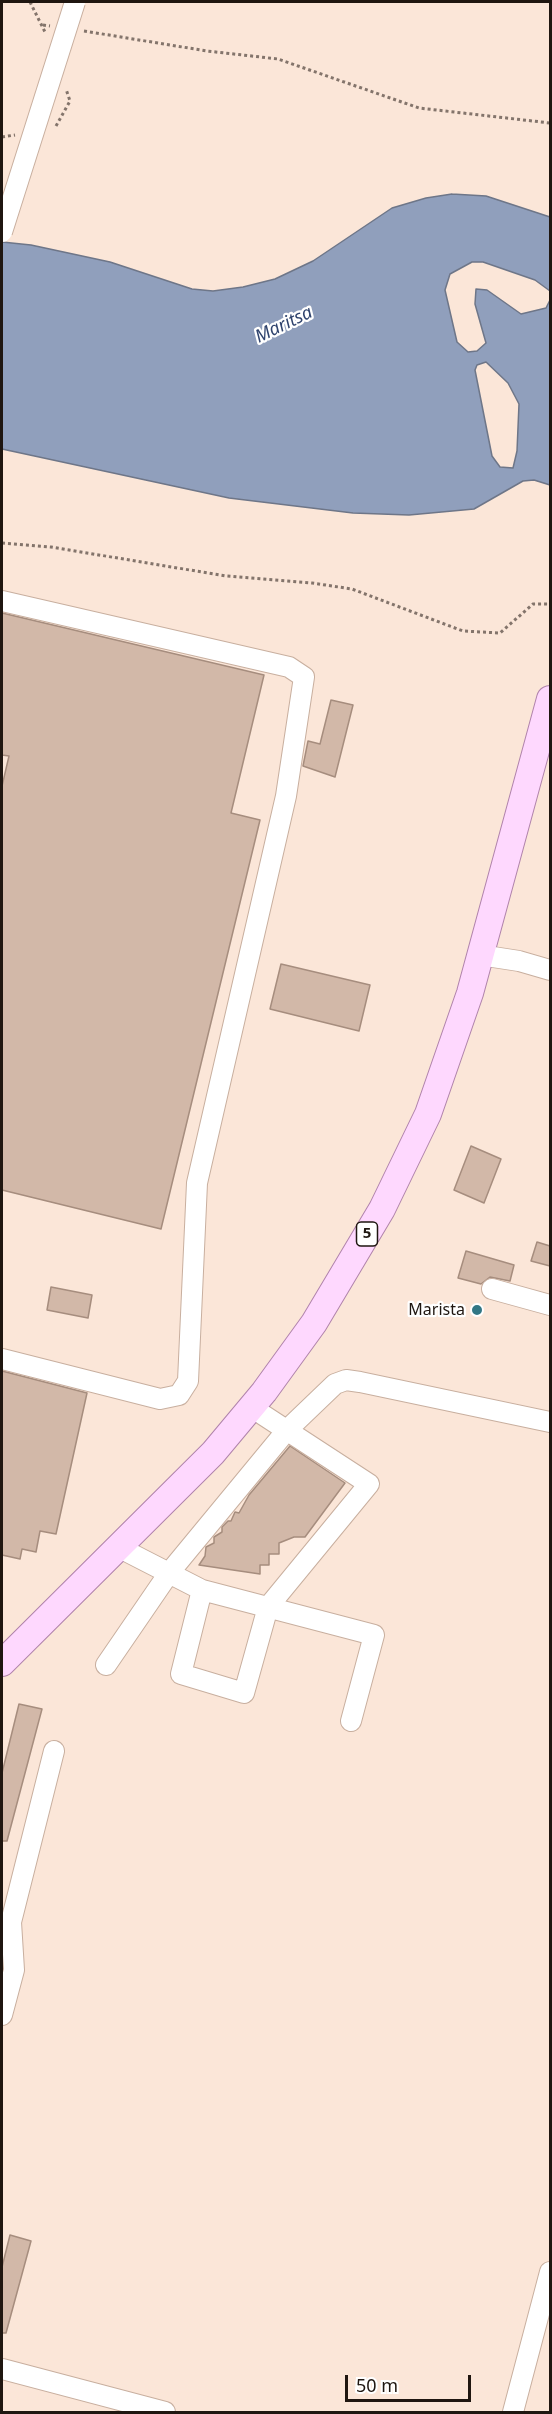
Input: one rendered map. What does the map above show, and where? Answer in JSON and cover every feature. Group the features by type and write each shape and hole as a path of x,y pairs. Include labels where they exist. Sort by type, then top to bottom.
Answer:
{"main road":[{"name":"5","path":"2,1663 213,1453 314,1323 382,1209 428,1114 480,956 550,699"}],"street":[{"path":"2,232 75,2"},
{"path":"2,601 289,667 304,677 294,724 285,796 197,1183 188,1381 179,1395 160,1400 2,1359"},
{"path":"480,956 519,961 550,970"},
{"path":"492,1289 550,1305"},
{"path":"106,1665 169,1573 287,1430 335,1384 346,1380 550,1420"},
{"path":"202,1590 180,1674 244,1693 268,1607 369,1484 251,1407"},
{"path":"118,1547 202,1590 374,1635 351,1721"},
{"path":"2,2015 11,1922 54,1750"},
{"path":"513,2412 550,2272"},
{"path":"2,2369 165,2412"}],"path":[{"path":"43,25 54,26"},
{"path":"77,30 207,51 278,59 419,108 550,123"},
{"path":"2,543 51,547 226,576 312,583 352,590 463,631 500,633 533,604 550,604"}],"water":[{"name":"Maritsa","path":"452,194 486,196 550,217 550,291 535,280 483,262 472,262 450,274 445,290 457,342 468,352 477,351 486,343 475,304 476,289 487,290 521,314 546,308 550,300 550,485 534,480 523,481 474,509 409,515 353,513 229,498 2,449 2,242 31,245 110,262 192,289 213,291 275,279 313,261 392,208 426,198","holes":["486,362 508,383 519,404 517,451 513,468 500,467 492,456 475,370 477,365"]}],"building":[{"path":"2,613 264,675 231,813 260,820 161,1229 2,1190 2,786 9,756 2,755"},
{"path":"331,700 353,705 335,777 303,766 308,741 320,744"},
{"path":"281,964 370,985 359,1031 270,1009"},
{"path":"471,1146 501,1159 484,1203 454,1190"},
{"path":"537,1242 550,1246 550,1266 531,1261"},
{"path":"466,1251 514,1265 510,1281 490,1277 481,1284 458,1278"},
{"path":"51,1287 92,1295 88,1318 47,1310"},
{"path":"2,1371 87,1393 56,1534 40,1531 36,1552 22,1549 20,1559 2,1555"},
{"path":"290,1446 345,1483 305,1537 294,1537 279,1543 279,1554 269,1554 269,1565 260,1565 260,1574 199,1565 205,1556 206,1547 214,1543 214,1537 222,1532 222,1527 231,1521 235,1512 239,1513 249,1495"},
{"path":"19,1704 42,1709 7,1841 2,1841 2,1773"},
{"path":"10,2235 31,2241 6,2333 2,2333 2,2267"}],"place":[{"name":"Marista","path":"477,1310"}]}
